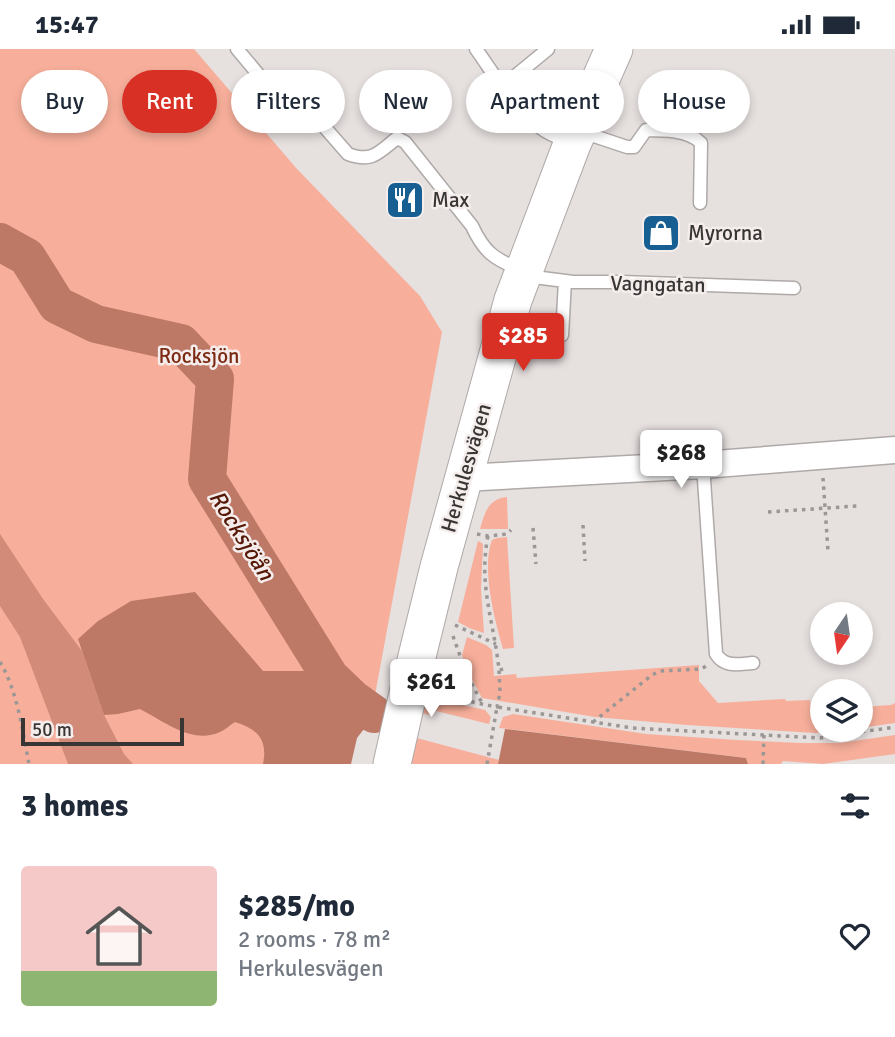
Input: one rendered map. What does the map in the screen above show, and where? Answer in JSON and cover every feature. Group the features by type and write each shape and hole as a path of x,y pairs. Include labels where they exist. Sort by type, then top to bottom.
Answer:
{"main road":[{"name":"Herkulesvägen","path":"395,750 463,478 513,300 575,137 614,49"}],"street":[{"path":"463,478 703,465 895,450"}],"lane":[{"path":"237,49 274,93 286,83 348,154 360,158 368,157 397,138 405,142 472,226 486,249 500,261 523,273"},
{"path":"476,49 491,70"},
{"path":"522,70 548,49"},
{"path":"552,133 627,147 634,147 646,130 695,137 701,143 700,202"},
{"name":"Vagngatan","path":"523,273 565,281 794,288"},
{"path":"562,335 565,281"},
{"path":"703,465 718,656 729,665 753,663"}],"path":[{"path":"822,454 828,551"},
{"path":"768,512 857,506"},
{"path":"583,524 585,561"},
{"path":"533,528 536,564"},
{"path":"475,533 507,534 511,530"},
{"path":"487,764 500,693 496,644 485,585 484,563 488,535"},
{"path":"453,624 496,644"},
{"path":"452,631 467,675 482,704"},
{"path":"593,722 652,675 660,671 701,669 718,656"},
{"path":"0,662 17,707 29,764"},
{"path":"499,670 505,669"},
{"path":"409,689 497,707 632,728 820,738 895,727"},
{"path":"763,764 764,735"}],"green space":[{"name":"Rocksjön","path":"0,49 194,49 212,70 122,70 122,133 217,133 217,76 231,92 231,133 266,133 297,169 420,296 442,332 375,695 335,671 307,764 0,764"},
{"path":"507,497 508,529 480,529 491,504"},
{"path":"507,537 514,648 503,649 490,594 488,565 492,540"},
{"path":"478,541 483,545 481,589 484,633 458,622"},
{"path":"467,637 492,650 494,676 516,674 517,678 699,665 699,681 718,703 810,700 810,733 595,717 482,698 462,655"},
{"path":"427,697 485,710 491,717 489,724 432,710 431,715 419,713"},
{"path":"895,703 895,723 873,726 873,706"},
{"path":"513,714 646,734 802,743 873,742 873,738 895,735 895,754 823,764 783,761 781,764 748,764 746,758 499,728 503,717"},
{"path":"413,737 499,760 498,764 408,764"}],"shaded area":[{"path":"0,534 82,651 104,715 124,754 133,764 68,764 20,637 0,606"},
{"path":"195,592 263,671 335,671 378,695 371,726 367,725 357,738 351,764 263,764 264,748 260,737 250,728 235,722 220,732 199,736 178,730 140,709 104,715 78,639 98,621 131,601"},
{"path":"505,729 746,758 748,764 498,764"}],"waterway":[{"name":"Rocksjöån","path":"0,242 27,257 57,305 96,324 181,343 215,379 207,479 330,677 374,714"}],"place":[{"name":"Max","path":"405,200"},
{"name":"Myrorna","path":"661,233"}]}
